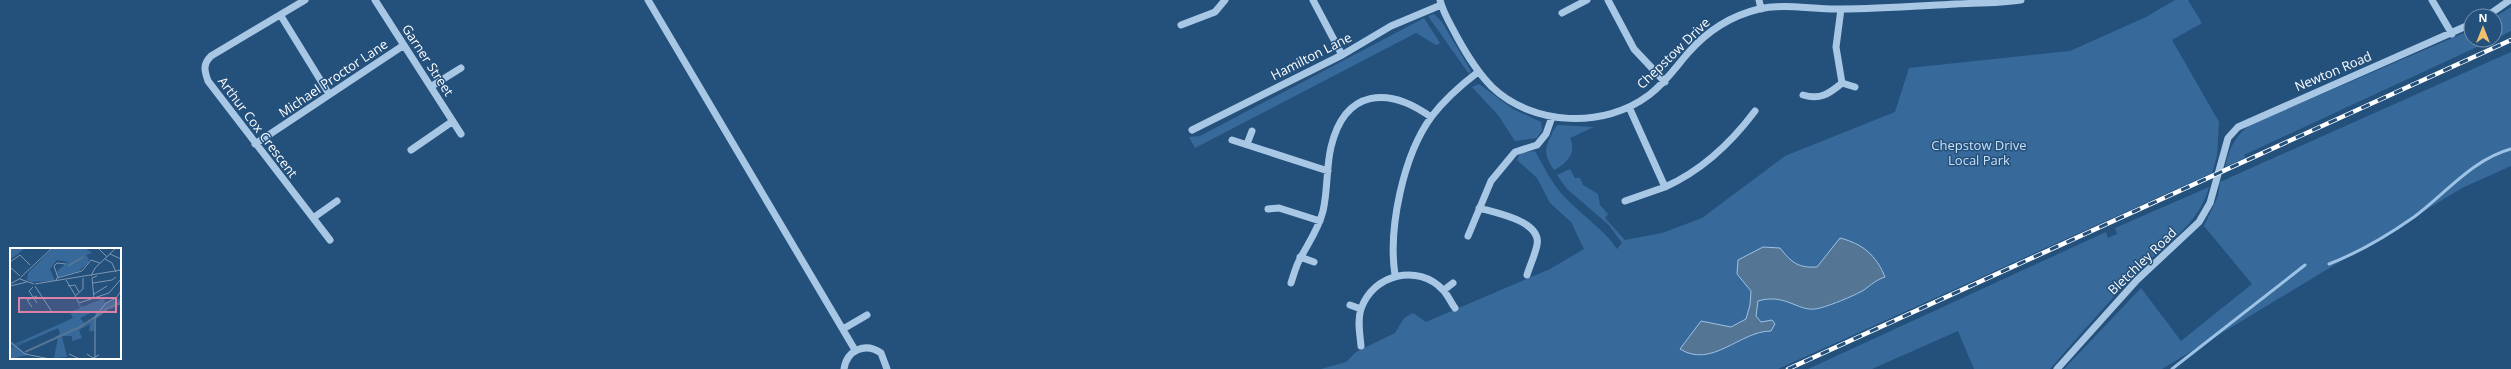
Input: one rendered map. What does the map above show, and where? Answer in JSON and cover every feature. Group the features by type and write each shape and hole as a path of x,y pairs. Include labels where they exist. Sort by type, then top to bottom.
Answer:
{"street":[{"name":"Arthur Cox Crescent","path":"305,0 281,16 211,56 205,62 204,68 208,81 330,240"},
{"name":"Garner Street","path":"375,0 432,86 461,134"},
{"path":"648,0 855,350"},
{"path":"1181,25 1215,12 1225,0"},
{"path":"1313,0 1342,55"},
{"path":"1562,13 1587,0"},
{"path":"1608,0 1634,49 1664,82"},
{"path":"1759,0 1761,9"},
{"name":"Chepstow Drive","path":"1440,2 1465,51 1478,72 1493,88 1511,101 1528,110 1552,117 1591,118 1610,114 1629,107 1649,95 1674,72 1687,54 1714,28 1736,17 1761,9 1780,7 1841,9 1934,3 2021,0"},
{"path":"2432,0 2452,34"},
{"path":"2498,8 2510,0"},
{"name":"Hamilton Lane","path":"1192,130 1342,55 1391,26 1440,2"},
{"path":"1841,9 1836,47 1842,83"},
{"path":"281,16 329,94"},
{"name":"Newton Road","path":"2222,158 2228,138 2244,123 2463,28"},
{"name":"Michael Proctor Lane","path":"255,144 404,45"},
{"path":"432,86 461,68"},
{"path":"1395,275 1394,243 1403,182 1415,147 1431,117 1451,94 1478,72"},
{"path":"1842,83 1855,87"},
{"path":"1803,95 1813,98 1822,97 1842,83"},
{"path":"1291,283 1300,257 1320,221 1331,148 1337,130 1345,115 1358,103 1372,98 1388,97 1402,100 1431,117"},
{"path":"1629,107 1665,187"},
{"path":"1625,201 1665,187 1693,172 1726,146 1755,111"},
{"path":"1468,236 1478,208 1491,181 1515,152 1537,145 1546,134 1552,117"},
{"path":"411,150 453,121"},
{"path":"1247,144 1252,131"},
{"path":"1232,140 1328,171"},
{"name":"Bletchley Road","path":"2057,369 2137,280 2199,222 2210,203 2222,158"},
{"path":"313,218 337,201"},
{"path":"1268,209 1279,208 1320,221"},
{"path":"1478,208 1528,224 1536,232 1538,243 1527,274"},
{"path":"1300,257 1314,262"},
{"path":"1362,346 1359,320 1361,309 1368,294 1380,283 1395,275 1413,274 1430,280 1444,290 1455,308"},
{"path":"1444,290 1453,282"},
{"path":"1350,305 1361,309"},
{"path":"843,329 868,315"},
{"path":"844,369 846,361 855,350 869,348 875,349 885,359 887,369"}],"green space":[{"name":"Chepstow Drive Local Park","path":"2175,0 2188,0 2202,23 2172,40 2219,122 2217,156 2212,173 1778,369 1321,369 1346,362 1356,352 1395,333 1404,318 1413,313 1426,322 1550,269 1584,249 1571,222 1550,203 1537,178 1517,160 1520,153 1535,151 1550,178 1561,193 1611,241 1617,249 1622,243 1609,225 1567,189 1557,175 1570,169 1575,178 1580,178 1583,185 1598,194 1600,205 1608,214 1605,218 1625,240 1662,233 1702,218 1785,156 1895,112 1909,68 2070,51 2146,17"},
{"path":"2511,7 2511,31 2503,35 2503,12"},
{"path":"1434,14 1442,22 1471,71 1469,74 1428,16"},
{"path":"1424,18 1440,43 1436,45 1416,33 1195,148 1189,137 1200,136"},
{"path":"2463,33 2463,48 2475,48 2244,155 2245,158 2225,167 2229,154 2237,138 2252,124"},
{"path":"2511,52 2511,166 2462,188 2162,369 2064,369 2141,288 2181,341 2252,284 2204,226 2218,196 2220,182"},
{"path":"1479,84 1513,109 1541,122 1542,130 1537,138 1515,141 1498,115 1472,87"},
{"path":"1558,125 1594,127 1570,138 1572,148 1570,157 1567,161 1554,170 1547,158 1546,151 1553,131"},
{"path":"2209,187 2204,201 2189,224 2137,272 2050,369 1974,369 1958,331 1872,369 1808,369 2106,232 2108,238 2117,234 2115,228"}],"shaded area":[{"path":"1840,238 1862,247 1868,252 1877,262 1885,277 1854,295 1833,304 1815,309 1808,309 1776,299 1758,301 1756,316 1761,322 1772,320 1775,324 1771,331 1748,337 1726,348 1703,355 1692,354 1680,349 1701,321 1731,327 1746,319 1750,305 1751,291 1737,274 1738,260 1763,247 1780,248 1796,264 1805,267 1817,267"}],"waterway":[{"path":"2329,264 2362,249 2394,231 2426,208 2472,169 2497,154 2511,149"},
{"path":"2172,369 2305,265"}],"railway":[{"path":"1788,369 2511,40"}]}
